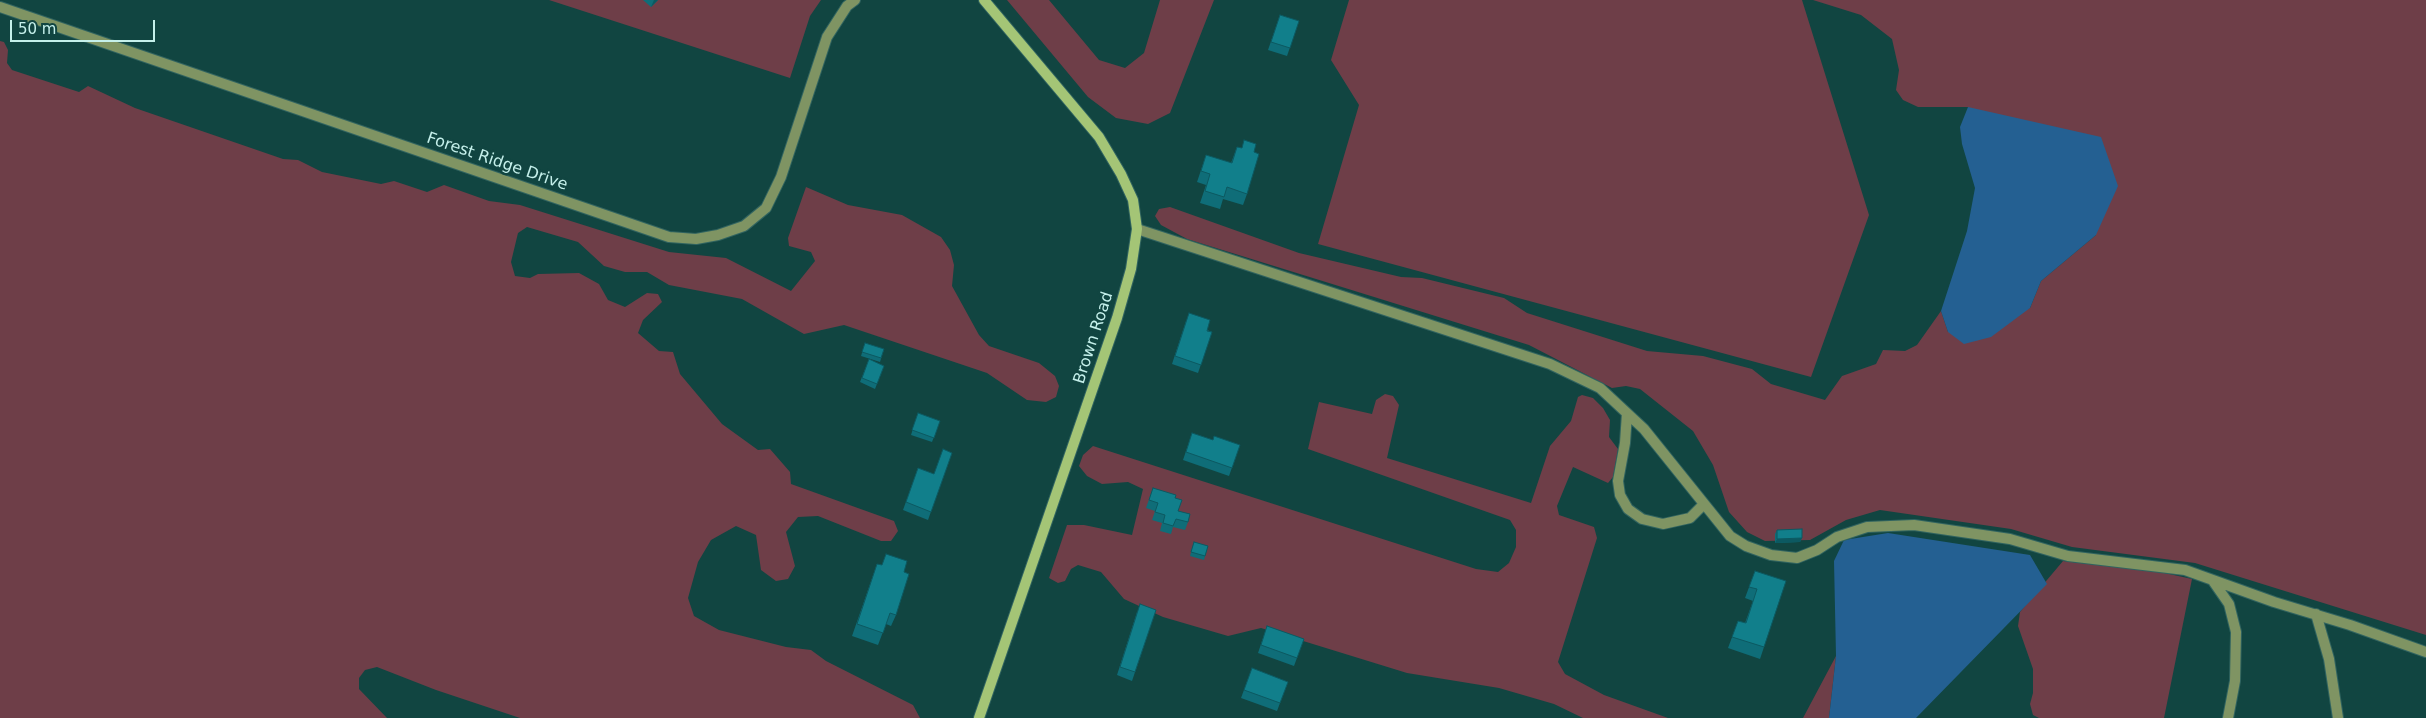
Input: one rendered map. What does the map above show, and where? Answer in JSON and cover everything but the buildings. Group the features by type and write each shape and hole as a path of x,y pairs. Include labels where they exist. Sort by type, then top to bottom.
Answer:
{"street":[{"name":"Forest Ridge Drive","path":"0,8 669,237 696,239 718,235 744,226 766,208 781,177 827,37 847,6 855,0"},
{"name":"Brown Road","path":"979,718 1117,318 1131,270 1137,229 1133,200 1121,174 1099,137 984,0"},
{"path":"1137,229 1550,364 1600,388 1644,429 1703,505 1730,536 1746,546 1771,555 1797,558 1817,550 1837,537 1867,528 1914,525 2010,539 2068,556 2185,570 2426,652"},
{"path":"1626,413 1625,443 1618,481 1620,495 1628,509 1642,519 1663,524 1690,518 1703,505"},
{"path":"2213,581 2229,604 2236,632 2235,682 2228,718"},
{"path":"2316,614 2329,659 2338,718"}],"shaded area":[{"path":"549,0 821,0 810,16 790,78"},
{"path":"1007,0 1049,0 1099,60 1125,68 1144,53 1160,0 1214,0 1170,113 1148,124 1116,118 1088,97"},
{"path":"1349,0 1802,0 1869,215 1811,377 1318,244 1359,105 1331,60"},
{"path":"1813,0 2426,0 2426,635 2195,563 2072,547 2011,529 1880,510 1846,520 1810,540 1765,541 1747,532 1729,512 1713,465 1693,431 1640,389 1626,386 1612,388 1529,345 1187,239 1161,225 1155,216 1159,209 1170,207 1299,253 1401,277 1422,278 1504,298 1527,313 1647,351 1703,356 1752,369 1771,384 1825,400 1842,376 1876,364 1883,350 1905,351 1917,345 1941,311 1948,332 2030,308 2041,281 2096,235 1968,107 1918,107 1903,100 1896,90 1899,70 1892,39 1861,15"},
{"path":"0,41 4,42 8,50 7,63 12,70 79,92 88,86 135,108 283,159 298,160 322,172 381,184 394,181 427,192 444,185 489,201 520,205 669,252 726,258 791,291 815,261 811,252 789,246 788,238 806,187 848,205 902,215 941,237 950,250 954,265 952,286 979,335 989,346 1039,363 1055,376 1059,386 1056,397 1046,402 1027,400 987,373 844,325 804,334 742,299 669,285 647,272 625,272 604,266 578,242 527,227 518,233 511,262 515,276 530,278 538,274 579,273 599,284 608,300 625,307 647,293 658,294 662,302 643,320 638,333 659,351 673,352 680,374 722,424 758,450 770,449 790,472 791,484 894,521 898,531 891,541 881,541 818,516 798,517 786,532 795,566 788,579 776,581 761,570 756,535 736,526 711,540 698,562 688,598 694,616 719,630 786,647 811,650 826,661 913,705 920,718 520,718 436,690 377,667 365,670 359,678 359,689 387,718 0,718"},
{"path":"1385,394 1393,396 1399,405 1387,458 1531,503 1550,446 1571,421 1578,397 1582,395 1593,398 1603,408 1610,420 1609,437 1618,449 1613,477 1608,483 1573,467 1557,506 1559,515 1594,527 1597,538 1558,662 1565,674 1604,695 1668,718 1583,718 1554,704 1499,688 1407,673 1261,628 1228,636 1163,617 1124,599 1101,572 1078,565 1071,569 1065,581 1058,583 1049,578 1067,525 1084,525 1132,535 1143,489 1128,482 1102,484 1087,476 1079,466 1083,455 1093,446 1476,569 1498,572 1509,563 1516,547 1516,530 1510,520 1308,449 1319,402 1372,414 1376,400"},
{"path":"2063,561 2160,572 2192,579 2164,718 2039,718 2033,715 2030,704 2033,693 2033,669 2018,626 2020,612"},
{"path":"1836,656 1829,718 1803,718"}],"water":[{"path":"1968,107 2101,137 2118,186 2096,235 2041,281 2030,308 1991,337 1964,344 1948,332 1941,311 1967,231 1975,188 1962,144 1960,127"},
{"path":"1888,533 2030,555 2047,584 1916,718 1829,718 1836,656 1834,561 1844,540"}]}
